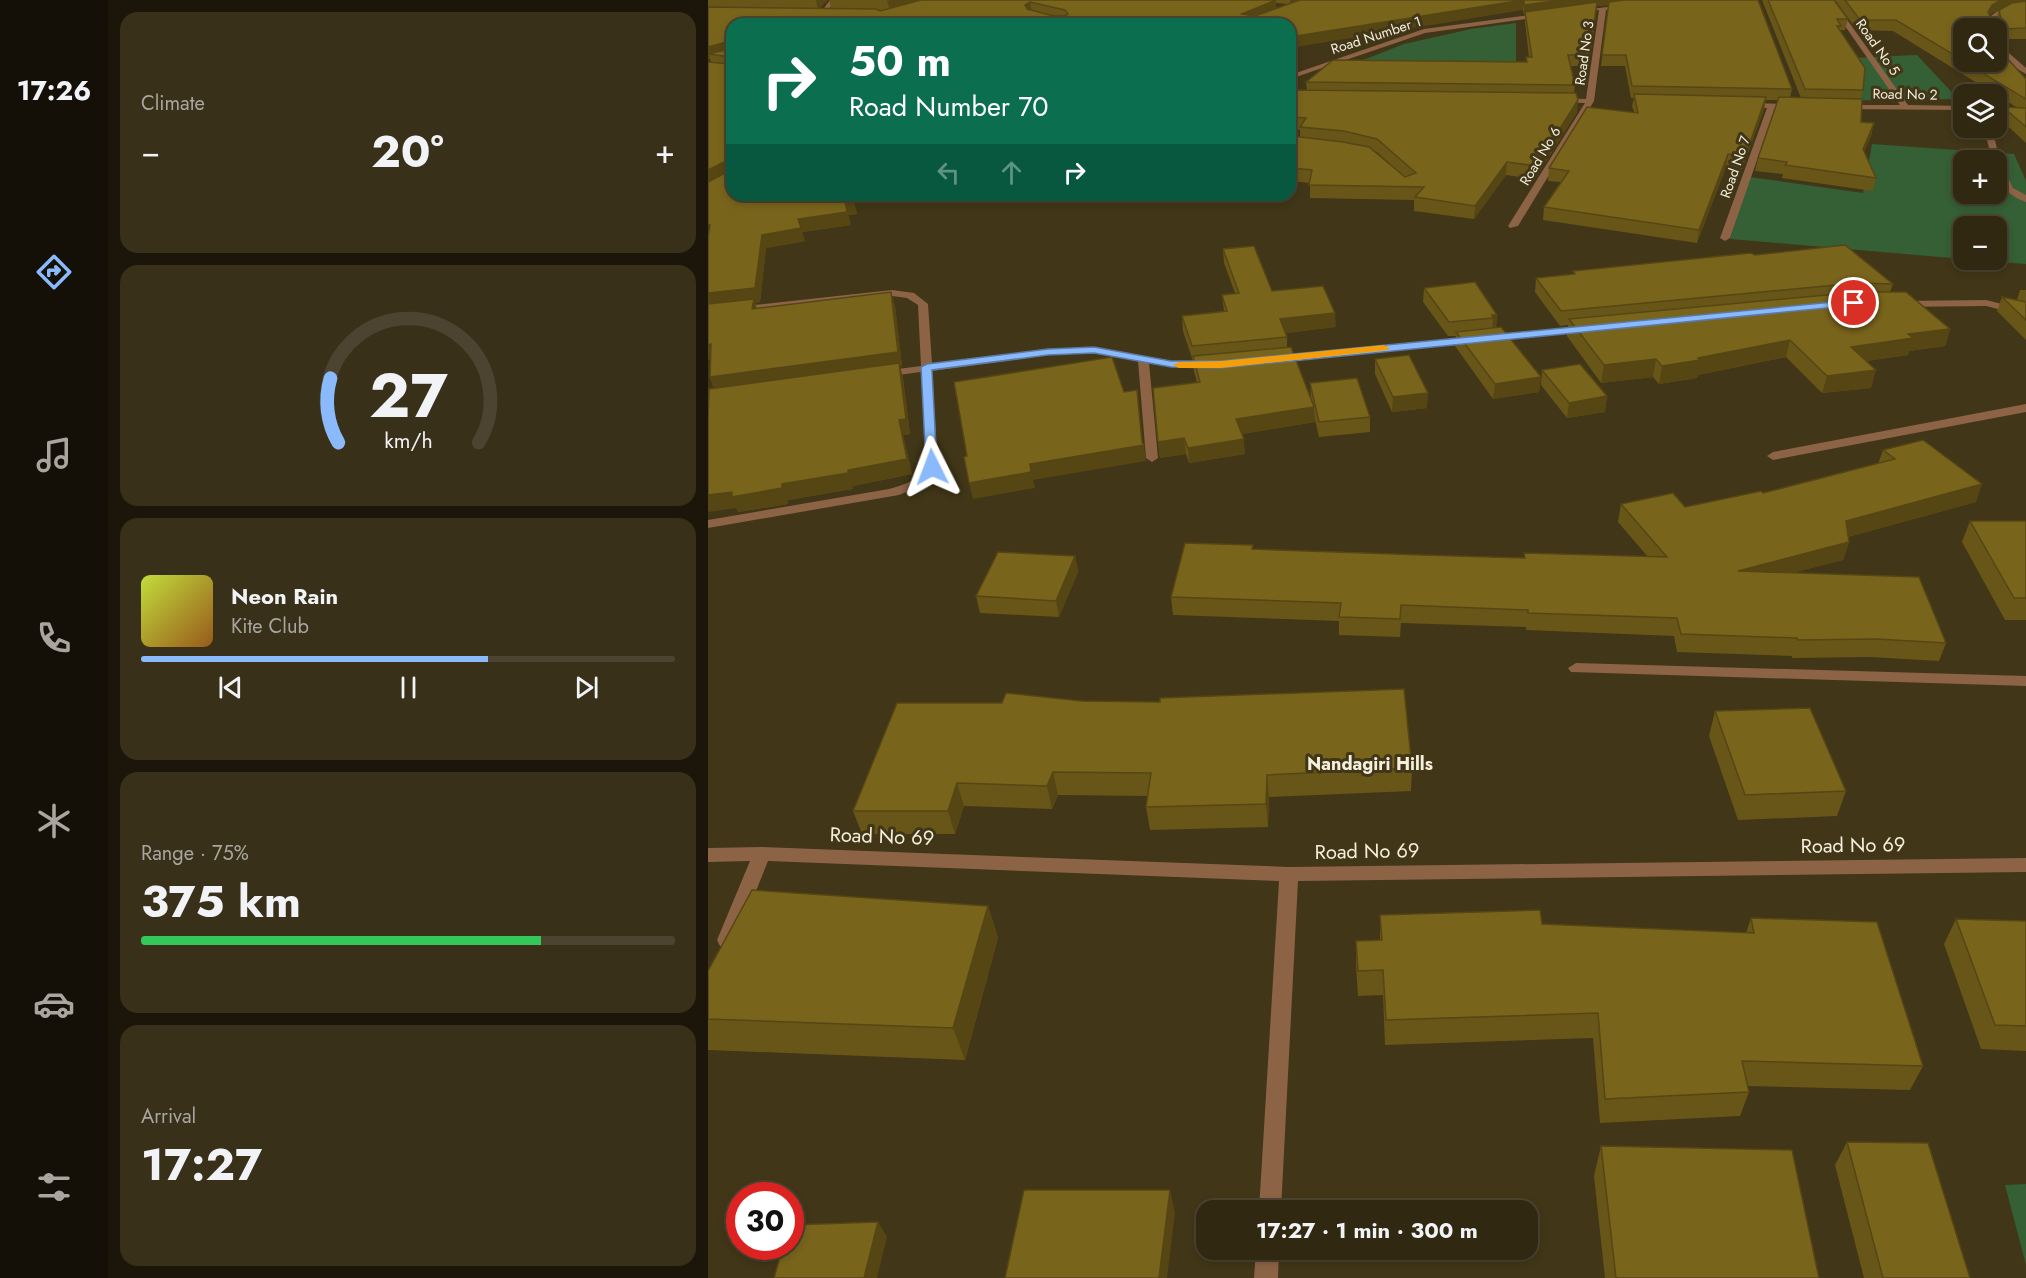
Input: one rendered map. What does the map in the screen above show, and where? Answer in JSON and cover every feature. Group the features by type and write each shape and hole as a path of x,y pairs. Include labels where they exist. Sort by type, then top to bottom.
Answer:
{"street":[{"path":"821,14 834,0"},
{"name":"Road No 5","path":"1830,0 1906,108"},
{"path":"1569,12 1638,4"},
{"path":"1991,18 2003,10 2026,7"},
{"name":"Road No 3","path":"1590,100 1603,8"},
{"path":"810,14 831,14"},
{"name":"Road Number 1","path":"1296,75 1424,31 1558,14"},
{"path":"2007,56 2016,56"},
{"path":"2007,56 2026,72"},
{"path":"1794,95 1798,106"},
{"path":"1554,100 1590,100"},
{"name":"Road No 6","path":"1513,226 1590,100"},
{"path":"1737,104 1809,106"},
{"name":"Road No 7","path":"1725,238 1772,105"},
{"name":"Road No 2","path":"1830,106 1953,108"},
{"path":"2007,186 2009,190 2026,199"},
{"path":"708,313 865,295 892,293 910,295 923,304 932,467 927,478 911,488 708,524"},
{"path":"1886,304 1986,303 2013,299"},
{"path":"1986,303 2026,313"},
{"path":"1266,360 1594,328"},
{"path":"869,376 1059,351 1094,350 1193,366 1221,364"},
{"path":"1143,359 1152,458"},
{"path":"1773,456 2026,408"},
{"path":"1576,668 2026,681"},
{"path":"722,954 762,854"},
{"name":"Road No 69","path":"708,855 762,854 1289,874 2026,865"},
{"path":"1271,1200 1289,874"},
{"path":"1266,1278 1267,1260"}],"green space":[{"path":"1516,23 1516,70 1330,73 1404,44 1471,29"},
{"path":"1917,55 1953,94 1953,99 1822,101 1802,82 1864,80 1852,58"},
{"path":"1872,144 1957,150 1953,150 1953,204 2007,204 2007,154 2014,154 2026,181 2026,264 2007,263 2007,216 1953,216 1953,258 1730,239 1750,177 1863,193"},
{"path":"2026,1184 2026,1265 2005,1185"}],"building":[{"path":"921,0 1276,0 1242,14 1255,16 1300,0 1523,0 1296,36 1296,18 726,18 726,42 708,47 708,7 876,9 880,11","holes":["1030,2 1065,10 1068,14 1054,16 1027,9 1025,5"]},
{"path":"1524,0 1563,0 1524,5"},
{"path":"1758,0 1792,89 1632,86 1626,55 1602,55 1609,2"},
{"path":"1768,0 1834,0 1848,19 1837,19 1841,26 1837,26 1865,68 1863,90 1805,89"},
{"path":"1845,0 2001,0 1992,5 1988,12 1991,18 1953,18 1953,54 1896,20 1860,20"},
{"path":"2026,1 2026,28 2007,29 2007,18 2001,18 1999,11 2012,3"},
{"path":"1597,2 1590,55 1568,55 1575,85 1306,82 1333,60 1527,62 1526,57 1532,57 1525,12"},
{"path":"726,50 726,57 709,54"},
{"path":"2007,58 2026,79 2026,99 2007,88 2007,84 2001,84 1981,72 2007,72"},
{"path":"708,62 726,64 726,161 708,170"},
{"path":"1296,90 1576,93 1578,100 1536,166 1507,162 1475,206 1415,197 1424,187 1309,185 1312,170 1296,169 1296,136 1369,147 1405,177 1416,173 1377,139 1344,131 1300,127 1306,118 1296,117"},
{"path":"1634,94 1766,97 1745,157 1728,154 1699,230 1544,207 1569,171 1549,168 1587,107 1638,113"},
{"path":"1779,97 1862,99 1861,122 1874,123 1863,149 1876,178 1785,165 1787,162 1758,158"},
{"path":"2007,107 2026,108 2026,127 2007,110"},
{"path":"726,173 726,201 853,201 845,202 847,212 798,219 801,228 762,235 755,288 708,293 710,225 708,225 708,182"},
{"path":"1845,245 1893,284 1858,283 1561,311 1536,278 1575,274 1573,271"},
{"path":"1254,246 1272,291 1323,286 1335,313 1280,319 1287,337 1192,346 1182,316 1227,311 1222,295 1239,293 1223,249"},
{"path":"1475,282 1497,315 1492,315 1493,318 1449,322 1424,288"},
{"path":"891,292 898,352 710,377 711,344 708,345 708,304 754,299 752,309"},
{"path":"1859,292 1906,292 1950,329 1908,334 1913,338 1851,347 1876,370 1827,376 1790,340 1662,366 1656,359 1604,365 1569,319"},
{"path":"2002,297 2026,302 2026,320"},
{"path":"1501,327 1541,377 1495,384 1456,332"},
{"path":"1291,347 1314,407 1236,419 1244,439 1188,448 1184,438 1158,442 1153,388 1200,382 1193,356"},
{"path":"1409,355 1428,393 1393,397 1375,359"},
{"path":"1112,357 1124,392 1137,390 1144,445 1030,464 1031,472 969,483 964,457 967,456 954,382"},
{"path":"899,363 906,419 899,420 907,459 848,470 848,473 782,484 782,488 732,497 732,492 708,495 709,389"},
{"path":"1580,364 1607,396 1569,403 1542,370"},
{"path":"1357,378 1370,417 1319,422 1310,383"},
{"path":"1923,440 1982,484 1846,521 1849,542 1738,571 1919,577 1946,643 1876,639 1798,640 1797,638 1681,634 1677,618 1528,613 1528,610 1401,605 1400,619 1339,617 1341,603 1171,597 1185,543 1253,545 1252,549 1525,558 1524,553 1667,557 1621,504 1673,493 1685,507 1761,491 1763,493 1895,459 1883,450"},
{"path":"1970,521 2026,521 2026,598 2014,598"},
{"path":"998,552 1075,556 1056,601 976,596"},
{"path":"1404,689 1412,768 1267,775 1266,804 1146,807 1151,773 1053,772 1047,786 957,783 948,811 853,811 897,703 1002,703 1006,693 1082,701 1160,702 1160,698"},
{"path":"1810,708 1846,791 1745,795 1715,711"},
{"path":"752,890 988,906 953,1028 708,1019 708,971"},
{"path":"1540,910 1542,924 1754,933 1751,918 1877,922 1923,1066 1742,1061 1749,1092 1605,1099 1598,1013 1386,1020 1383,970 1358,971 1356,941 1382,940 1380,915"},
{"path":"1956,919 2026,921 2026,1026 1995,1025"},
{"path":"1847,1142 1928,1143 1970,1278 1883,1278"},
{"path":"1601,1146 1792,1150 1819,1278 1616,1278"},
{"path":"1024,1190 1170,1190 1159,1278 1005,1278"},
{"path":"878,1222 864,1278 774,1278 779,1260 804,1260 804,1225"}],"slow traffic":[{"path":"1179,365 1221,364 1384,348"}],"district":[{"name":"Nandagiri Hills","path":"1370,764"}],"route":[{"path":"932,467 927,367 1048,352 1094,350 1193,366 1854,303"}]}
